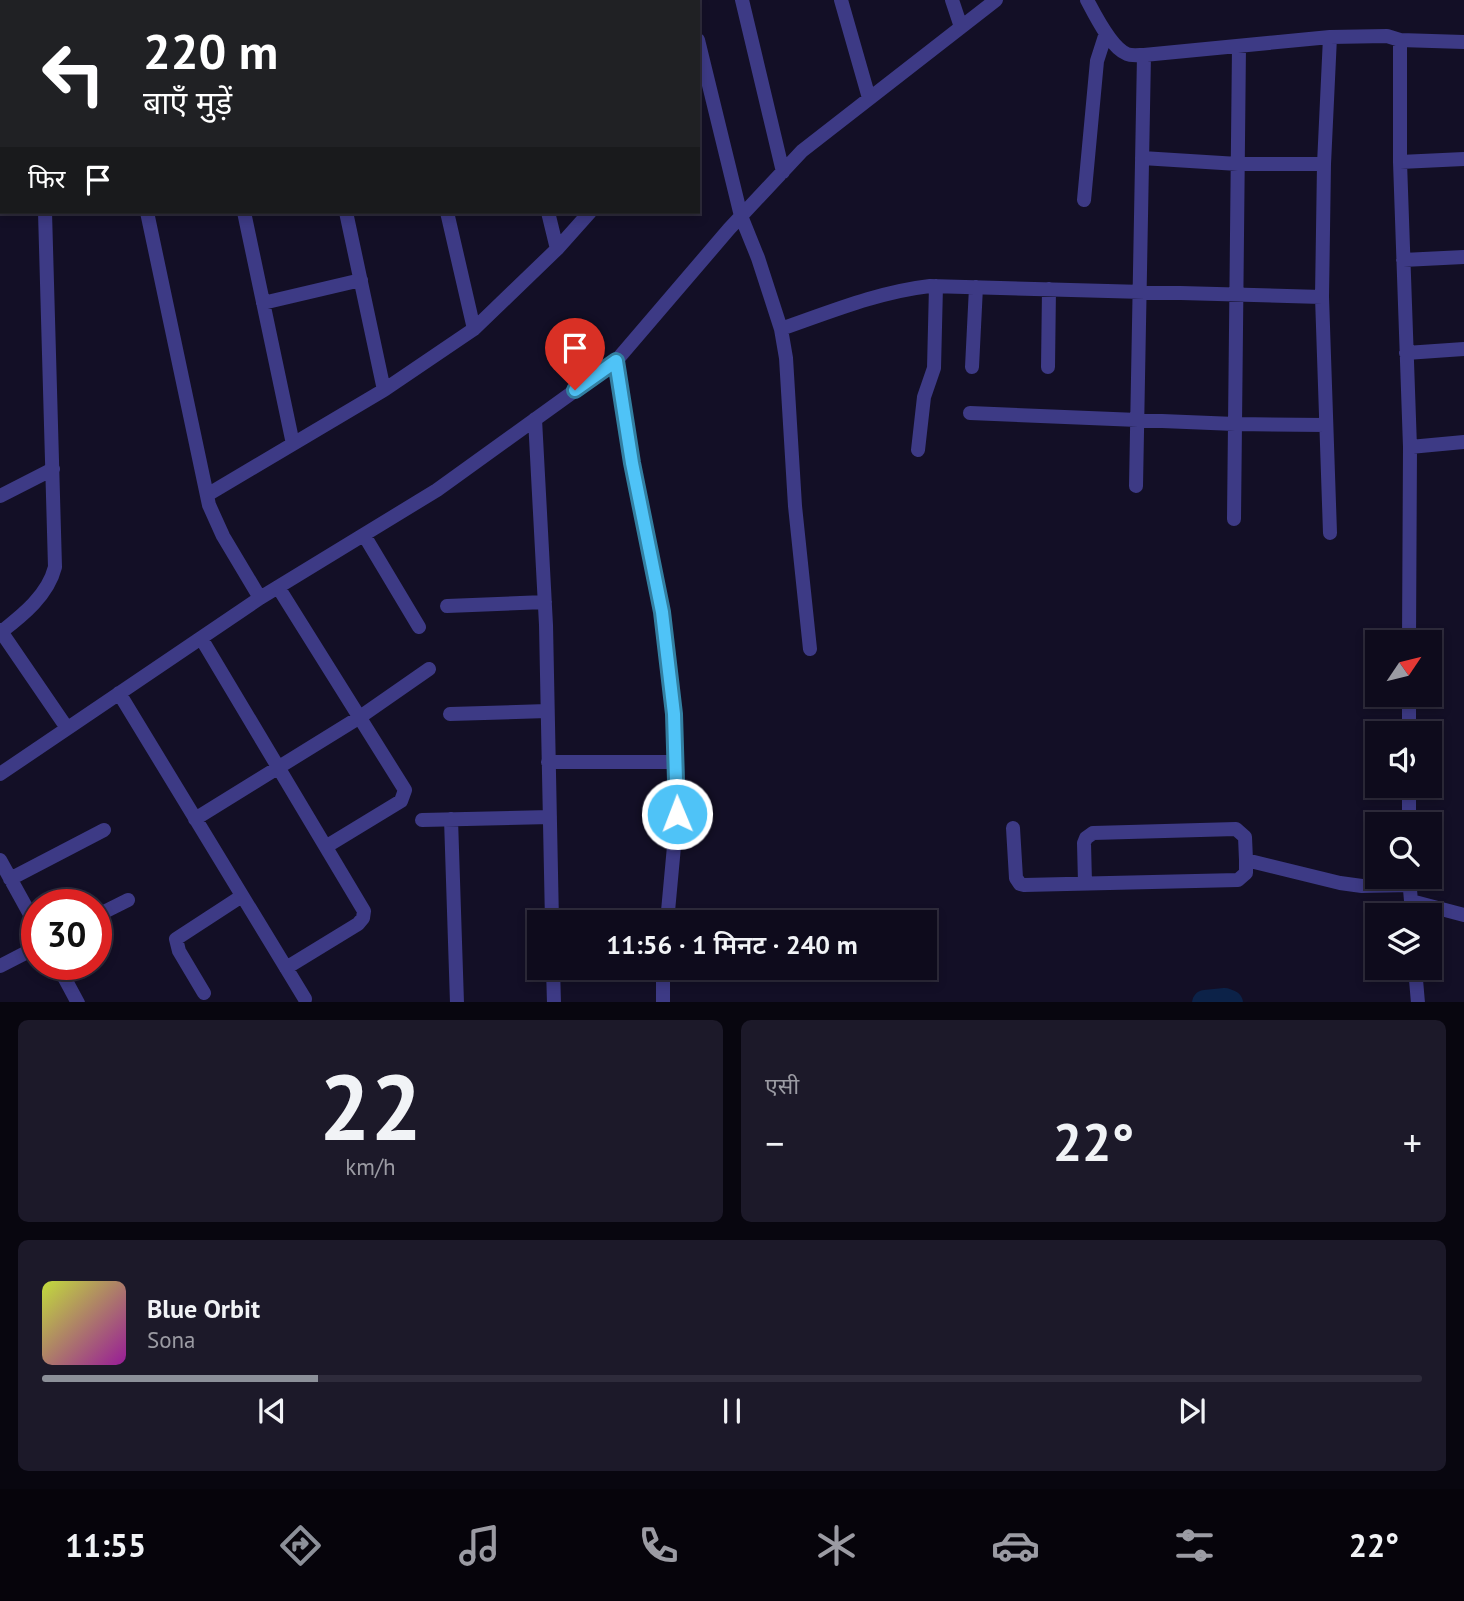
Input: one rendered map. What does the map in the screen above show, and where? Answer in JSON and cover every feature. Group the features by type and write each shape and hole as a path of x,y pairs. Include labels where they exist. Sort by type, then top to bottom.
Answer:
{"street":[{"path":"742,0 783,172"},
{"path":"841,0 869,98"},
{"path":"953,0 961,27"},
{"path":"0,774 260,598 437,490 616,361 741,216 802,151 996,0"},
{"path":"1087,0 1106,33 1127,54 1144,55 1330,37 1387,36 1400,40 1464,42"},
{"path":"1084,200 1097,61 1106,33"},
{"path":"1330,37 1322,297 1330,533"},
{"path":"1400,40 1400,162 1410,447 1409,630"},
{"path":"1234,519 1239,46"},
{"path":"700,48 741,216 781,329 786,358 795,506 810,649"},
{"path":"1136,486 1144,55"},
{"path":"1142,158 1238,164 1324,164"},
{"path":"1400,162 1464,159"},
{"path":"45,214 56,555 52,578 27,610 1,631 67,728"},
{"path":"147,214 207,495 223,536 260,598"},
{"path":"244,214 293,444"},
{"path":"346,214 384,390"},
{"path":"447,214 474,329"},
{"path":"548,214 556,249"},
{"path":"207,495 384,390 474,329 588,214"},
{"path":"1403,260 1464,257"},
{"path":"263,303 361,280"},
{"path":"781,329 904,289 936,286 1322,297"},
{"path":"918,450 924,397 934,368 936,286"},
{"path":"972,367 976,287"},
{"path":"1048,366 1049,289"},
{"path":"1406,353 1464,349"},
{"path":"616,361 632,463 662,612 674,714 677,814 668,910"},
{"path":"970,413 1326,425"},
{"path":"535,419 545,602 552,910"},
{"path":"1410,447 1464,442"},
{"path":"0,496 53,469"},
{"path":"363,535 419,627"},
{"path":"278,587 402,785 404,795 401,801 327,846"},
{"path":"447,606 545,602"},
{"path":"201,638 361,904 363,918 358,924 286,968"},
{"path":"195,819 359,718 429,669"},
{"path":"118,693 305,999"},
{"path":"450,715 547,711"},
{"path":"548,762 676,762"},
{"path":"422,820 550,817"},
{"path":"452,819 457,1002"},
{"path":"1013,828 1016,878 1020,884 1085,883 1238,880 1246,873 1245,837 1236,829 1093,833 1084,842 1085,883"},
{"path":"10,879 104,830"},
{"path":"1246,860 1340,884 1365,886"},
{"path":"0,862 21,899"},
{"path":"204,993 179,951 176,939 242,896"},
{"path":"112,908 128,900"},
{"path":"1442,912 1464,915"},
{"path":"0,965 21,955"},
{"path":"66,980 77,1002"},
{"path":"553,980 554,1002"},
{"path":"663,980 663,1002"},
{"path":"1416,980 1418,1002"}],"waterway":[{"path":"1215,1002 1228,1002"}],"route":[{"path":"575,390 616,361 632,463 662,612 674,714 677,814"}]}
